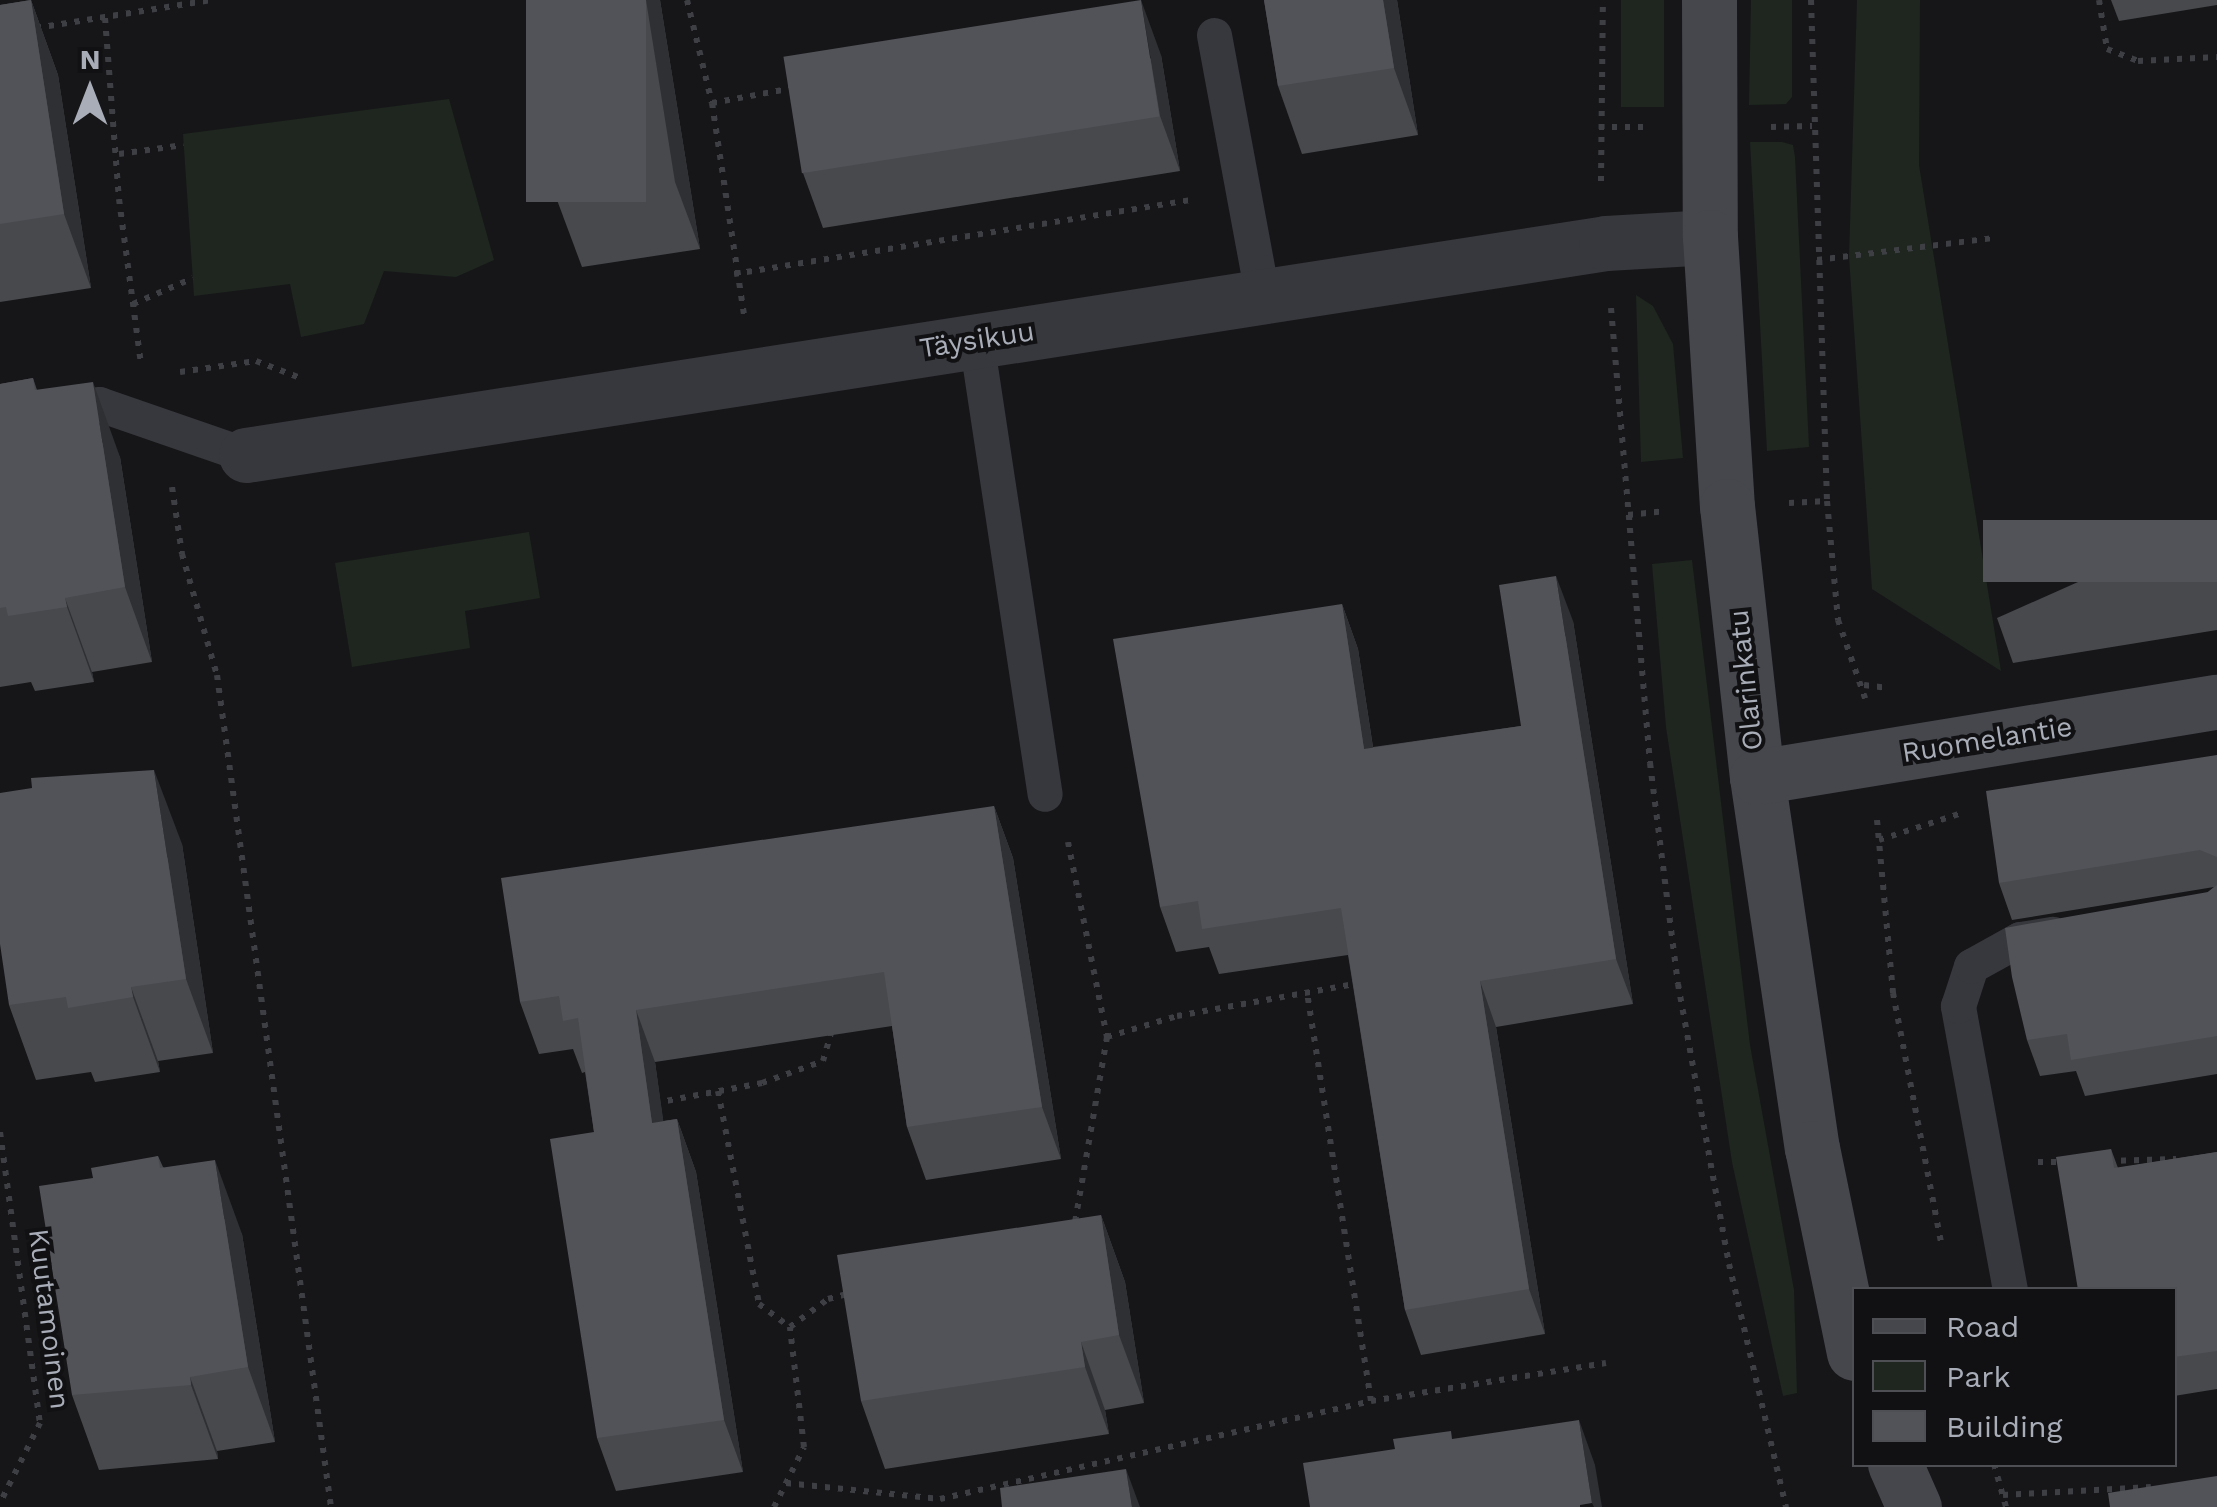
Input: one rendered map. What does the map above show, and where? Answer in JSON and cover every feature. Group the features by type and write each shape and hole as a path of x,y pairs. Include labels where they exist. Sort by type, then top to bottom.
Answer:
{"main road":[{"name":"Olarinkatu","path":"1709,0 1710,237 1727,506 1757,777 1812,1148 1852,1343"},
{"name":"Ruomelantie","path":"1757,777 2217,702"},
{"path":"1875,1467 1881,1507"},
{"path":"1896,1467 1914,1507"}],"street":[{"name":"Täysikuu","path":"246,456 1606,243 1710,237"}],"lane":[{"path":"1214,35 1262,295"},
{"path":"976,340 1046,794"},
{"path":"0,415 100,404 246,456"},
{"path":"2009,1287 1982,1164 1958,1006 1971,966 2020,940 2079,930"}],"path":[{"path":"18,31 210,0"},
{"path":"687,0 712,102 734,274 745,320"},
{"path":"1602,0 1606,243 1650,763 1678,984 1729,1264 1786,1507"},
{"path":"1812,0 1817,260 1838,620 1864,685 1893,993 1943,1252"},
{"path":"2099,0 2107,49 2138,61 2217,57"},
{"path":"105,18 144,379"},
{"path":"712,102 806,86"},
{"path":"118,154 183,146"},
{"path":"734,274 1243,192"},
{"path":"1817,260 1993,238"},
{"path":"133,304 192,278"},
{"path":"164,428 182,554 218,675 331,1507"},
{"path":"1065,829 1107,1037 1072,1230"},
{"path":"1107,1037 1177,1016 1365,983"},
{"path":"1308,993 1371,1401"},
{"path":"638,1106 718,1092 823,1061 836,1011"},
{"path":"718,1092 759,1304 790,1327 804,1447 774,1507"},
{"name":"Kuutamoinen","path":"0,1132 40,1424 0,1503"},
{"path":"2100,1161 2198,1159"},
{"path":"1982,1164 2080,1162"},
{"path":"790,1327 828,1299 860,1291"},
{"path":"786,1482 940,1499 1371,1401 1606,1363"},
{"path":"1995,1467 2006,1507"},
{"path":"2002,1496 2158,1487"}],"green space":[{"path":"1621,0 1664,0 1664,107 1621,107"},
{"path":"1751,0 1792,0 1792,97 1786,104 1749,105"},
{"path":"1857,0 1920,0 1919,165 2001,671 1872,589 1849,257"},
{"path":"449,99 494,260 456,277 384,271 364,324 301,337 290,284 194,296 183,134"},
{"path":"1750,142 1793,145 1809,447 1767,451"},
{"path":"1636,295 1653,306 1673,344 1683,458 1641,462"},
{"path":"529,532 540,598 465,611 470,648 352,667 335,563"},
{"path":"1692,560 1750,1045 1794,1290 1797,1393 1783,1396 1732,1162 1666,727 1652,564"}],"building":[{"path":"31,0 64,214 0,224 0,5"},
{"path":"526,0 646,0 646,202 526,202"},
{"path":"1141,0 1159,117 802,173 783,57"},
{"path":"1264,0 1383,0 1394,68 1278,86"},
{"path":"33,378 35,390 93,382 125,587 65,598 67,607 8,616 6,607 0,608 0,384"},
{"path":"1983,520 2217,520 2217,582 1983,582"},
{"path":"1556,576 1616,959 1480,981 1529,1289 1405,1310 1341,908 1202,929 1198,901 1160,907 1113,639 1342,604 1364,749 1521,726 1499,585"},
{"path":"2217,755 2217,857 2200,850 1999,883 1986,791"},
{"path":"154,770 186,979 131,987 133,997 68,1008 66,997 9,1005 0,944 0,793 32,788 31,778"},
{"path":"994,806 1042,1107 907,1127 884,972 636,1010 652,1123 677,1119 724,1420 597,1438 550,1139 594,1132 578,1018 563,1021 559,996 520,1002 501,878"},
{"path":"2217,885 2217,1036 2071,1060 2067,1034 2027,1040 2005,928 2208,892"},
{"path":"2111,1149 2114,1168 2217,1152 2217,1351 2177,1357 2177,1287 2078,1287 2056,1157"},
{"path":"158,1156 160,1168 215,1160 248,1367 190,1377 191,1385 72,1395 39,1186 93,1178 91,1168"},
{"path":"1101,1215 1119,1335 1081,1342 1085,1367 861,1401 837,1255"},
{"path":"1579,1420 1592,1503 1580,1507 1310,1507 1303,1463 1395,1449 1393,1439 1451,1431 1452,1439"},
{"path":"1126,1469 1132,1507 1002,1507 1000,1488"},
{"path":"2217,1476 2217,1507 2110,1507 2108,1493"}]}
